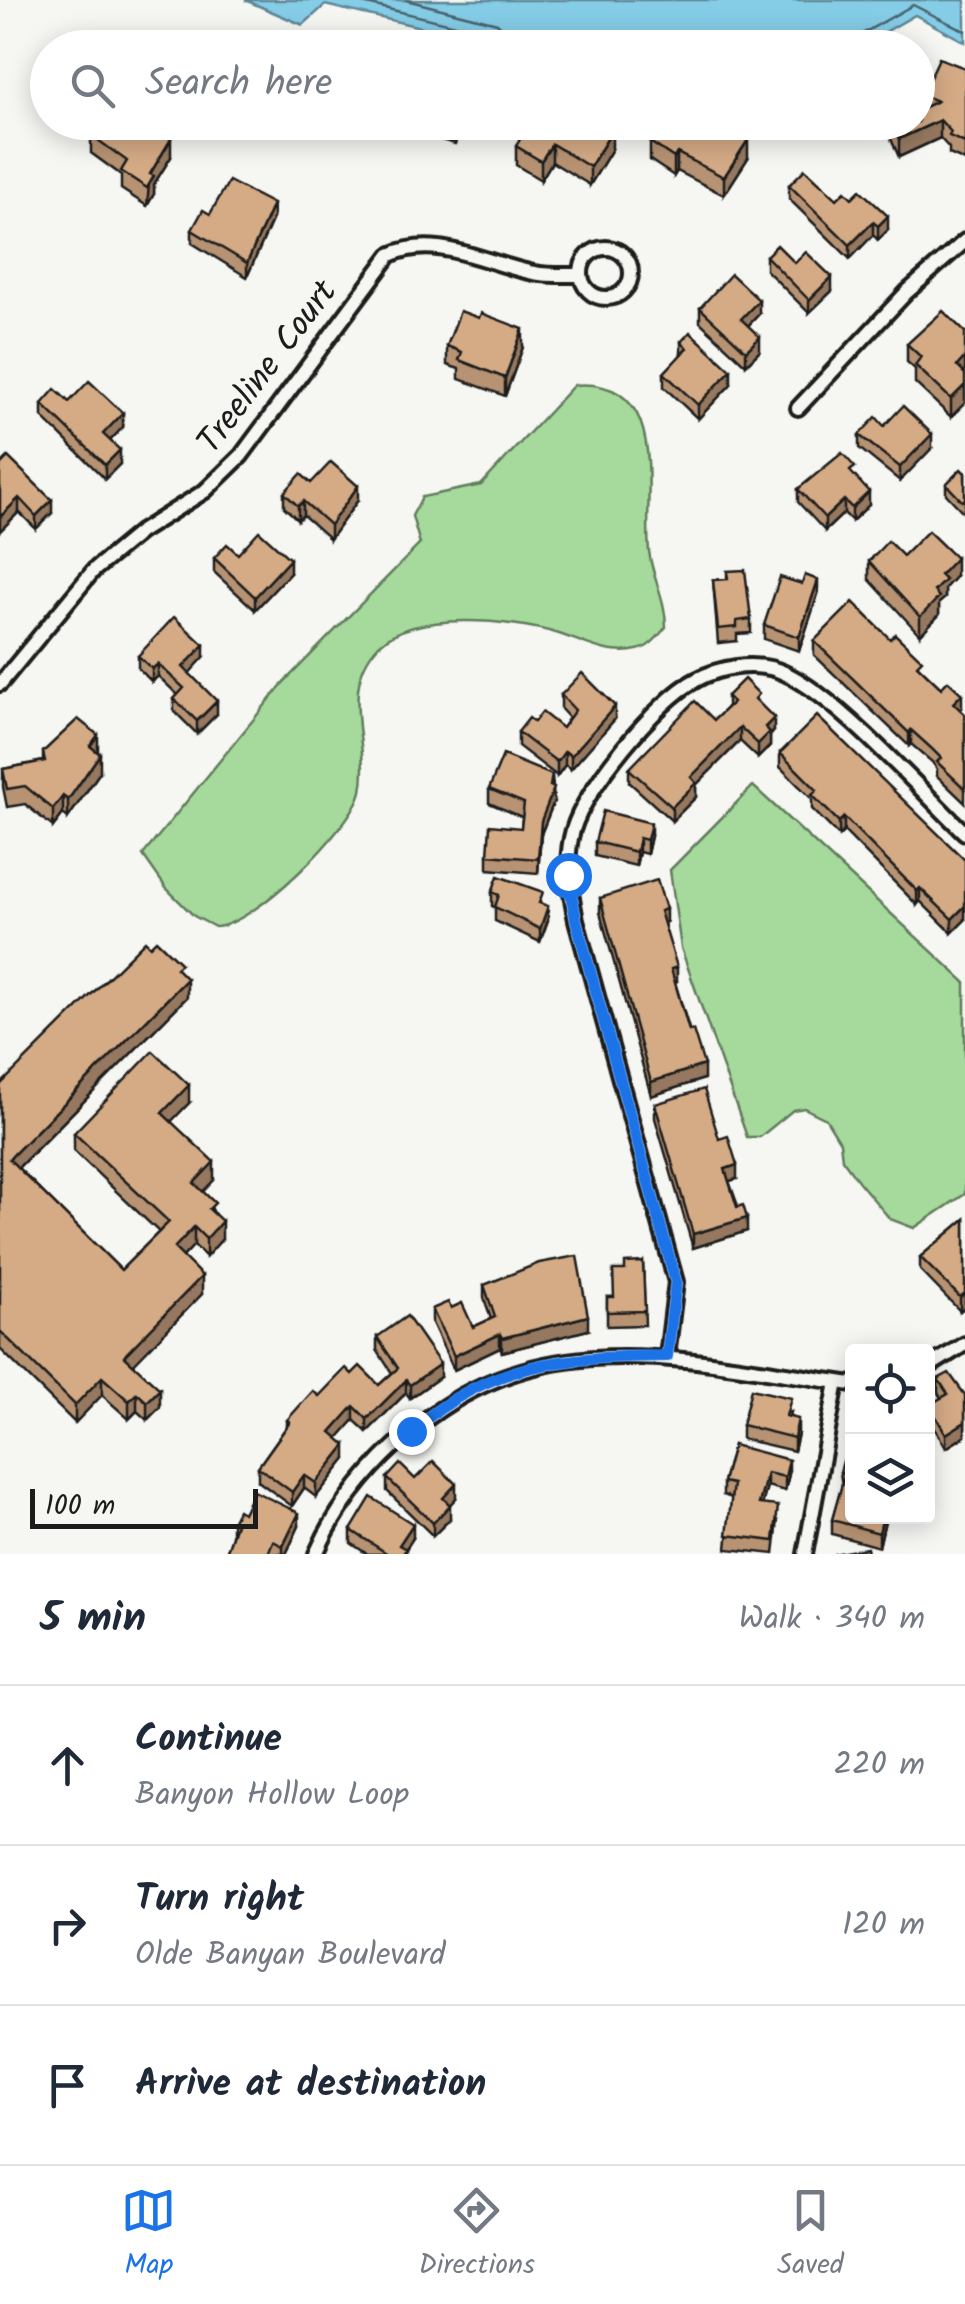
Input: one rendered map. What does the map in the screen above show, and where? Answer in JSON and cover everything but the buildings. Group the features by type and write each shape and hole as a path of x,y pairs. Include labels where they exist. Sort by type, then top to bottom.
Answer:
{"street":[{"path":"798,408 906,292 965,241"},
{"name":"Treeline Court","path":"0,684 94,570 140,532 205,491 241,456 390,255 409,246 430,245 537,274 581,275"},
{"path":"667,1356 676,1282 576,920 568,875 572,832 586,796 600,775 694,680 722,669 755,666 776,670 816,691 965,834"},
{"path":"935,1363 965,1344"},
{"path":"316,1554 344,1502 377,1462 431,1414 479,1385 564,1358 667,1356 845,1383"},
{"path":"806,1554 838,1382"}],"green space":[{"path":"574,385 605,387 626,399 639,419 646,443 649,551 666,627 646,647 626,652 606,650 537,628 490,622 439,622 395,634 379,645 360,679 357,698 361,791 340,827 299,873 252,911 232,923 215,927 194,916 166,888 143,855 284,682 420,544 412,516 422,497 481,485"},
{"path":"753,786 965,982 965,1194 914,1228 890,1219 859,1182 842,1159 840,1142 826,1119 804,1108 793,1110 760,1137 747,1137 681,948 670,870"}],"water":[{"path":"245,0 965,0 965,42 915,15 889,30 433,30 325,5 303,25"}],"route":[{"path":"411,1431 479,1385 520,1370 564,1358 667,1356 676,1315 676,1282 576,920 568,875"}]}
